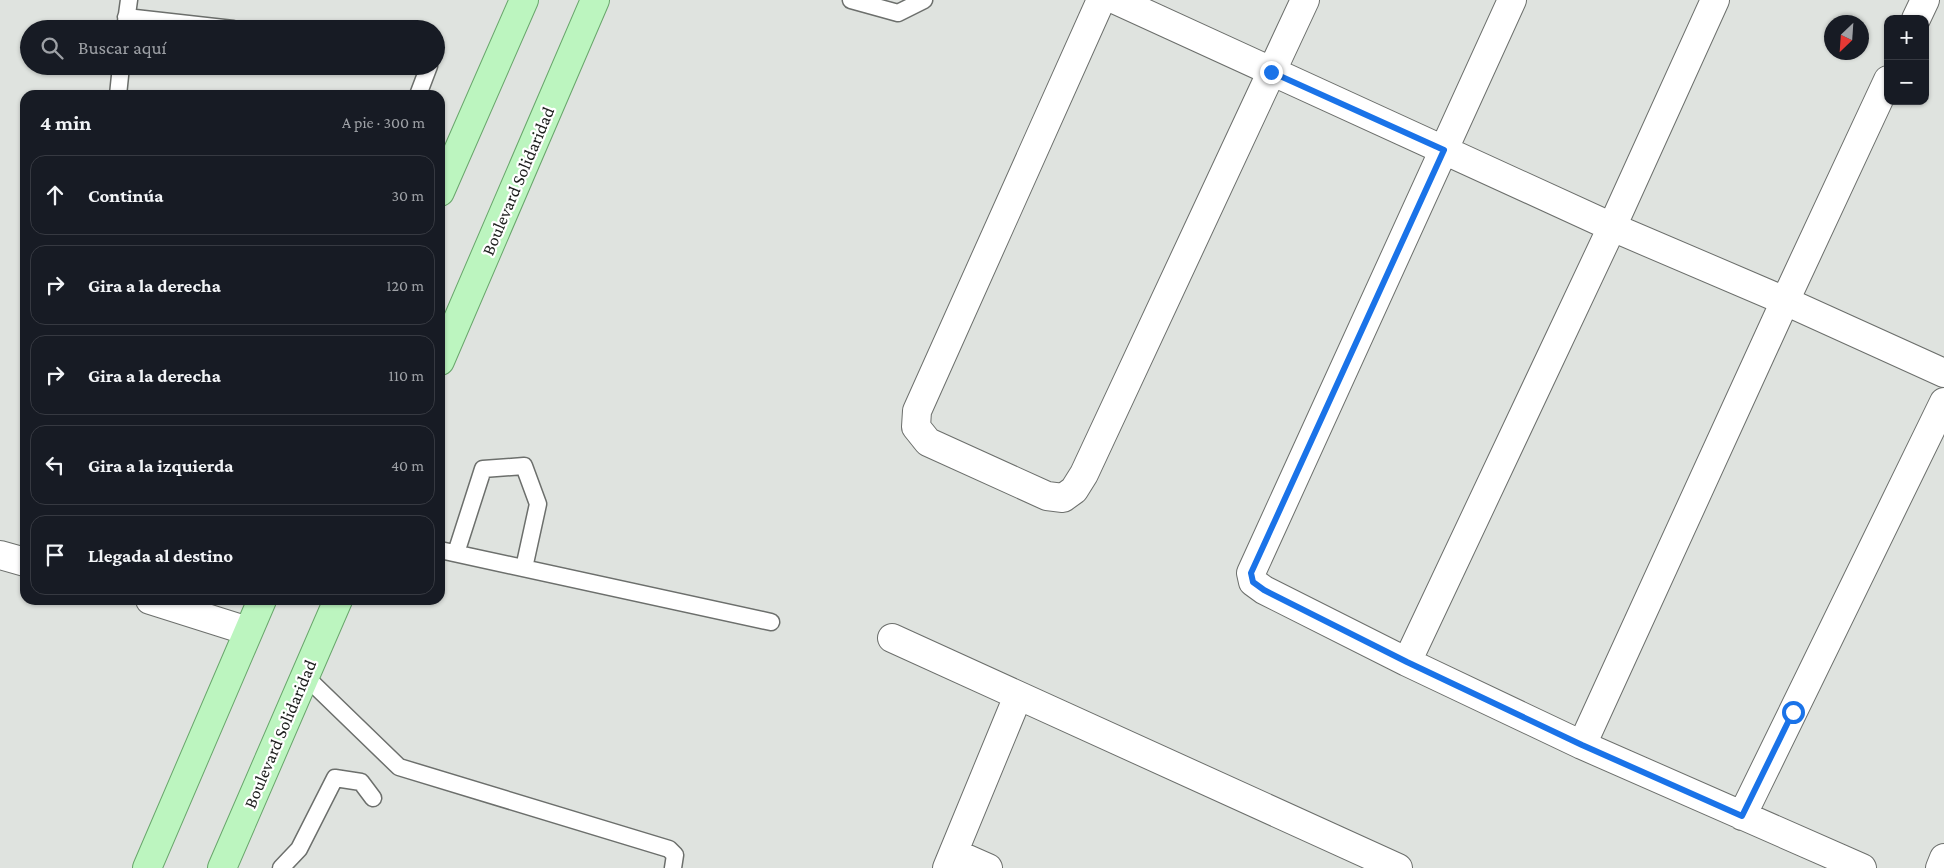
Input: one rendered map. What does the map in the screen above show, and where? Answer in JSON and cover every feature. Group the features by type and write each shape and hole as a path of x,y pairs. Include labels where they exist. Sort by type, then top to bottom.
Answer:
{"main road":[{"path":"445,181 524,0"},
{"name":"Boulevard Solidaridad","path":"445,349 595,0"},
{"path":"146,868 260,605"},
{"name":"Boulevard Solidaridad","path":"222,868 336,605"}],"street":[{"path":"1101,0 917,411 916,427 928,442 1047,496 1063,498 1074,490 1084,474 1305,0"},
{"path":"1116,0 1612,227 1785,301 1944,373"},
{"path":"1512,0 1251,573 1253,582 1264,590 1407,662 1582,745 1862,868"},
{"path":"1407,662 1612,227 1715,0"},
{"path":"1918,15 1925,0"},
{"path":"1582,745 1884,89"},
{"path":"1742,816 1944,402"},
{"path":"0,555 20,561"},
{"path":"166,605 248,631"},
{"path":"892,638 1398,868"},
{"path":"988,868 950,860 1018,696"},
{"path":"1940,868 1944,858"}],"lane":[{"path":"126,20 129,0"},
{"path":"851,0 898,13 924,0"},
{"path":"119,90 120,75"},
{"path":"420,90 425,75"},
{"path":"524,568 538,504 524,466 484,469 448,551 524,568 771,622"},
{"path":"305,676 399,767 669,848 675,854 673,868"},
{"path":"281,868 299,849 335,778 361,782 373,798"}],"route":[{"path":"1271,72 1444,150 1251,573 1253,582 1264,590 1407,662 1582,745 1742,816 1793,712"}]}
